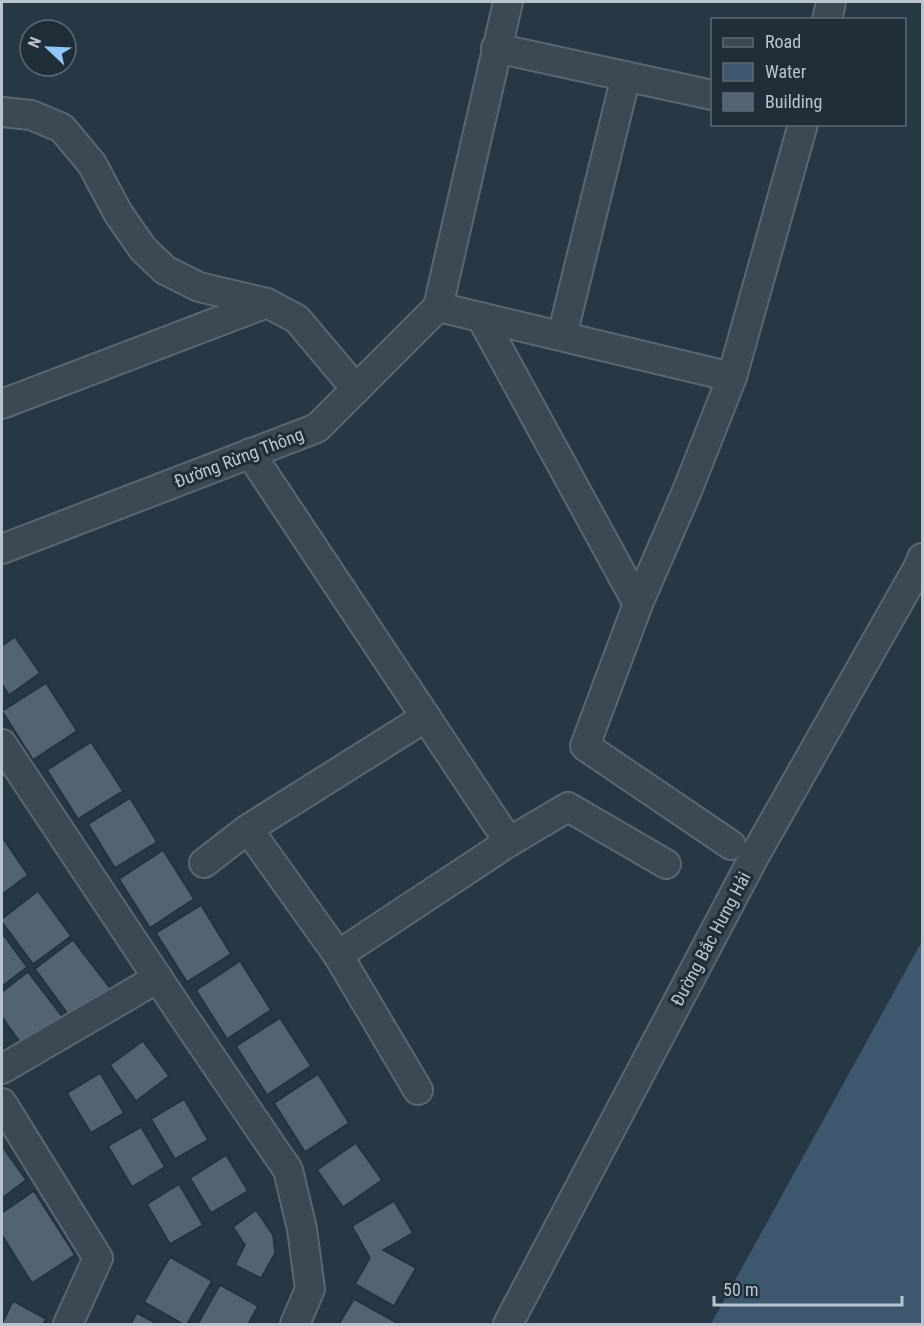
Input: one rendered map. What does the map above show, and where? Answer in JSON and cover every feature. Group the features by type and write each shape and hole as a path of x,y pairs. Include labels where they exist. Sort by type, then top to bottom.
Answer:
{"street":[{"path":"508,2 438,307 732,377"},
{"path":"827,18 831,2"},
{"path":"496,48 711,95"},
{"path":"562,336 626,76"},
{"path":"2,112 31,115 62,128 92,164 118,213 143,249 165,270 199,287 267,303 297,319 356,389"},
{"path":"731,844 585,746 638,604 687,491 732,377 802,126"},
{"path":"2,404 267,303"},
{"name":"Đường Rừng Thông","path":"2,549 317,428 438,307"},
{"path":"481,317 638,604"},
{"path":"250,453 509,842"},
{"name":"Đường Bắc Hưng Hải","path":"507,1324 755,855 922,558"},
{"path":"204,863 248,829 426,717"},
{"path":"2,744 288,1170 302,1230 310,1289 296,1324"},
{"path":"338,955 509,842 568,807 666,864"},
{"path":"248,829 338,955 418,1090"},
{"path":"2,1069 158,978"},
{"path":"2,1103 98,1258 69,1324"}],"water":[{"path":"922,941 922,1324 711,1324"}],"building":[{"path":"15,637 40,673 9,695 2,684 2,646"},
{"path":"46,683 77,731 33,760 2,711"},
{"path":"91,742 123,791 78,819 47,770"},
{"path":"130,798 157,842 115,868 88,824"},
{"path":"2,837 28,875 2,894"},
{"path":"163,850 194,899 150,928 119,879"},
{"path":"38,891 71,936 33,964 2,919"},
{"path":"201,905 231,954 187,982 156,933"},
{"path":"2,933 27,967 2,986"},
{"path":"73,940 110,988 70,1017 35,969"},
{"path":"240,961 271,1010 227,1039 196,990"},
{"path":"28,972 64,1019 25,1049 2,1017 2,992"},
{"path":"280,1018 311,1066 267,1095 236,1046"},
{"path":"143,1041 169,1076 136,1101 110,1065"},
{"path":"100,1073 124,1113 91,1133 67,1093"},
{"path":"318,1074 349,1123 305,1152 274,1103"},
{"path":"184,1099 208,1140 175,1159 151,1119"},
{"path":"141,1127 165,1167 132,1187 108,1146"},
{"path":"356,1143 382,1180 343,1207 317,1170"},
{"path":"2,1146 26,1180 2,1198"},
{"path":"226,1155 248,1191 211,1213 190,1178"},
{"path":"179,1184 203,1225 170,1244 147,1204"},
{"path":"34,1191 75,1255 32,1283 2,1235 2,1213"},
{"path":"394,1201 413,1233 383,1250 416,1268 394,1306 355,1284 370,1258 352,1226"},
{"path":"256,1210 273,1235 275,1253 261,1278 235,1265 245,1245 233,1227"},
{"path":"170,1257 212,1281 187,1324 183,1324 144,1302"},
{"path":"220,1285 258,1306 248,1324 198,1324"},
{"path":"354,1299 397,1323 339,1324"},
{"path":"13,1301 46,1319 43,1324 2,1324"},
{"path":"137,1313 157,1324 131,1324"}]}
